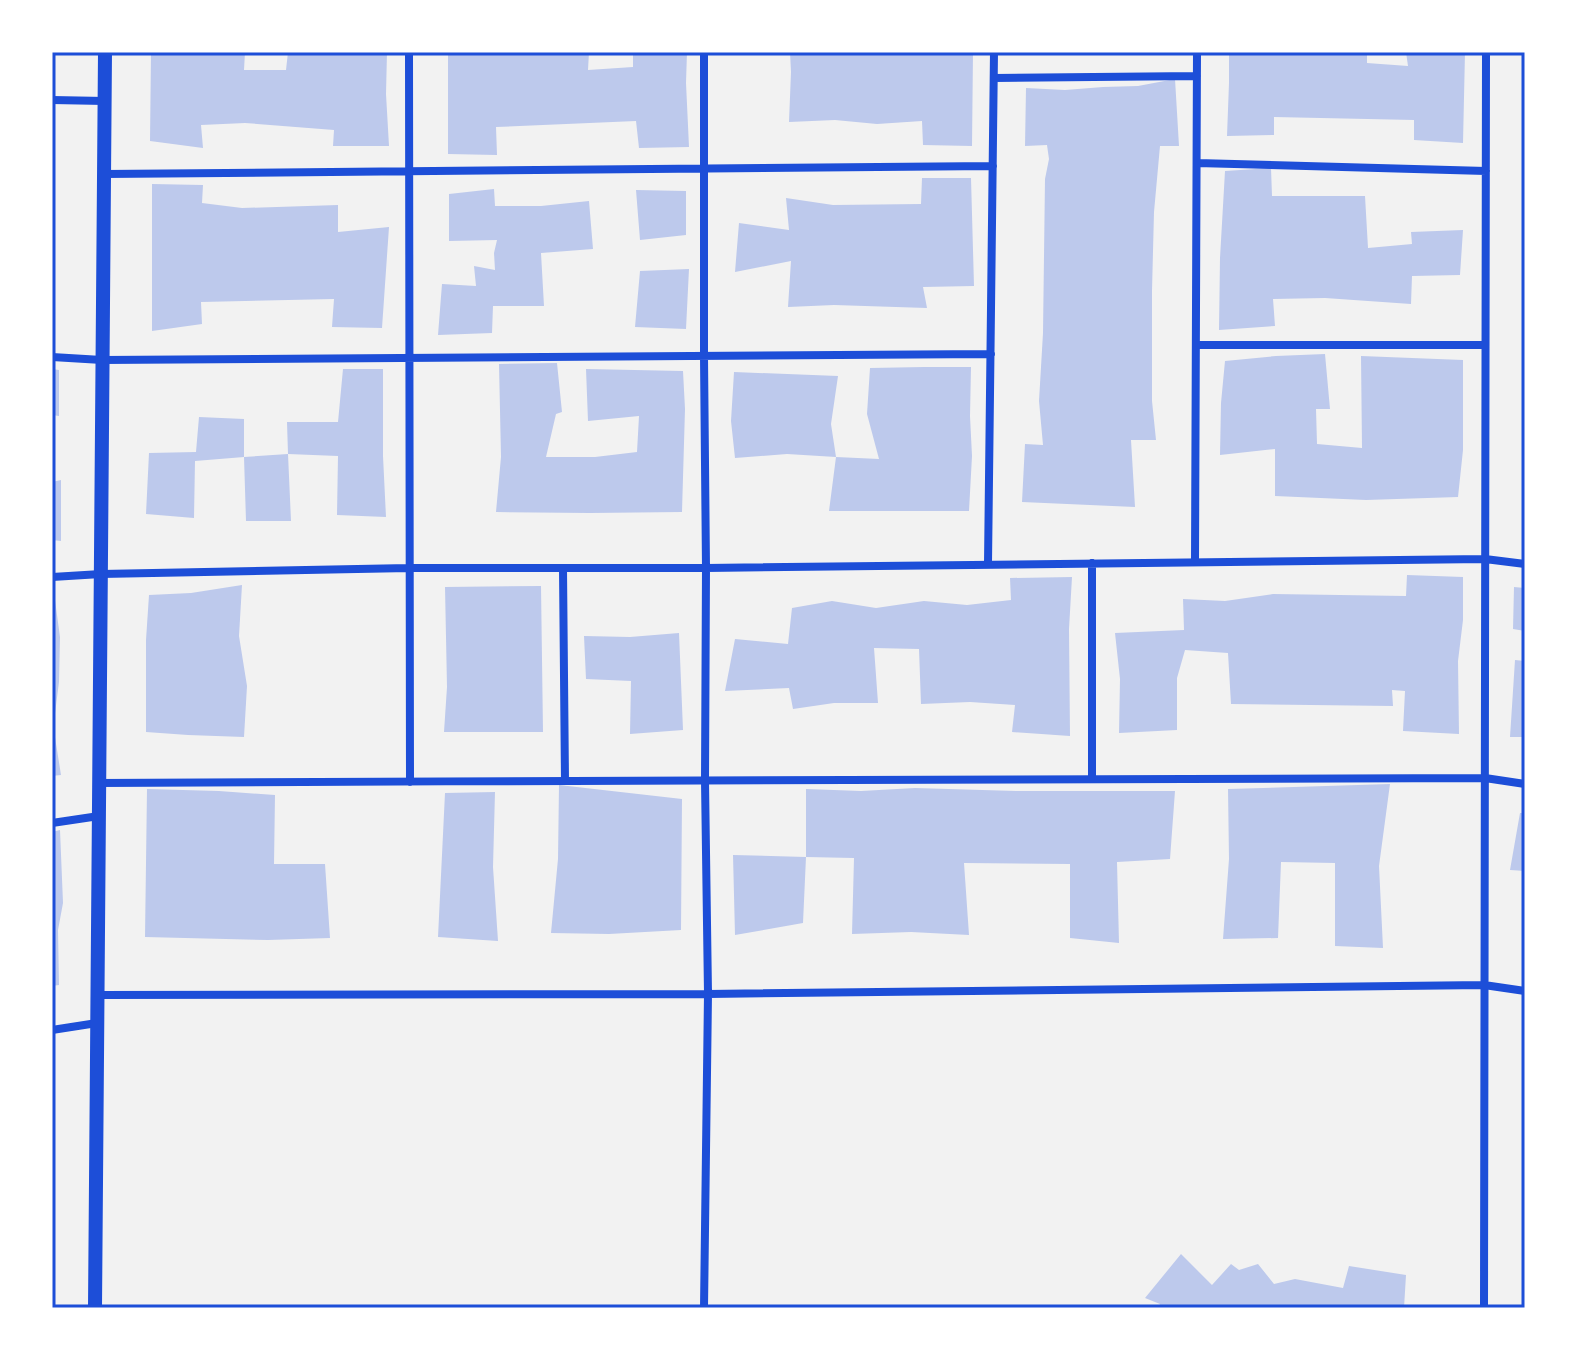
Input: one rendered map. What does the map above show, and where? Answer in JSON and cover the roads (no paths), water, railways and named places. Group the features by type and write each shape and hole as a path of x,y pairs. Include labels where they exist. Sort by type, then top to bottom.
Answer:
{"street":[{"path":"95,1308 105,52"},
{"path":"409,52 410,782"},
{"path":"704,52 708,994 704,1308"},
{"path":"988,564 994,52"},
{"path":"1195,562 1197,52"},
{"path":"1484,1308 1486,52"},
{"path":"994,78 1197,76"},
{"path":"52,100 105,101"},
{"path":"1197,163 1486,171"},
{"path":"104,174 993,166"},
{"path":"1196,345 1485,345"},
{"path":"52,357 102,360 991,354"},
{"path":"52,577 409,568 706,568 1485,559 1525,564"},
{"path":"1092,563 1092,778"},
{"path":"563,569 565,781"},
{"path":"99,783 1485,778 1525,784"},
{"path":"52,823 99,816"},
{"path":"98,995 708,994 1484,985 1525,991"},
{"path":"52,1030 97,1023"}]}
